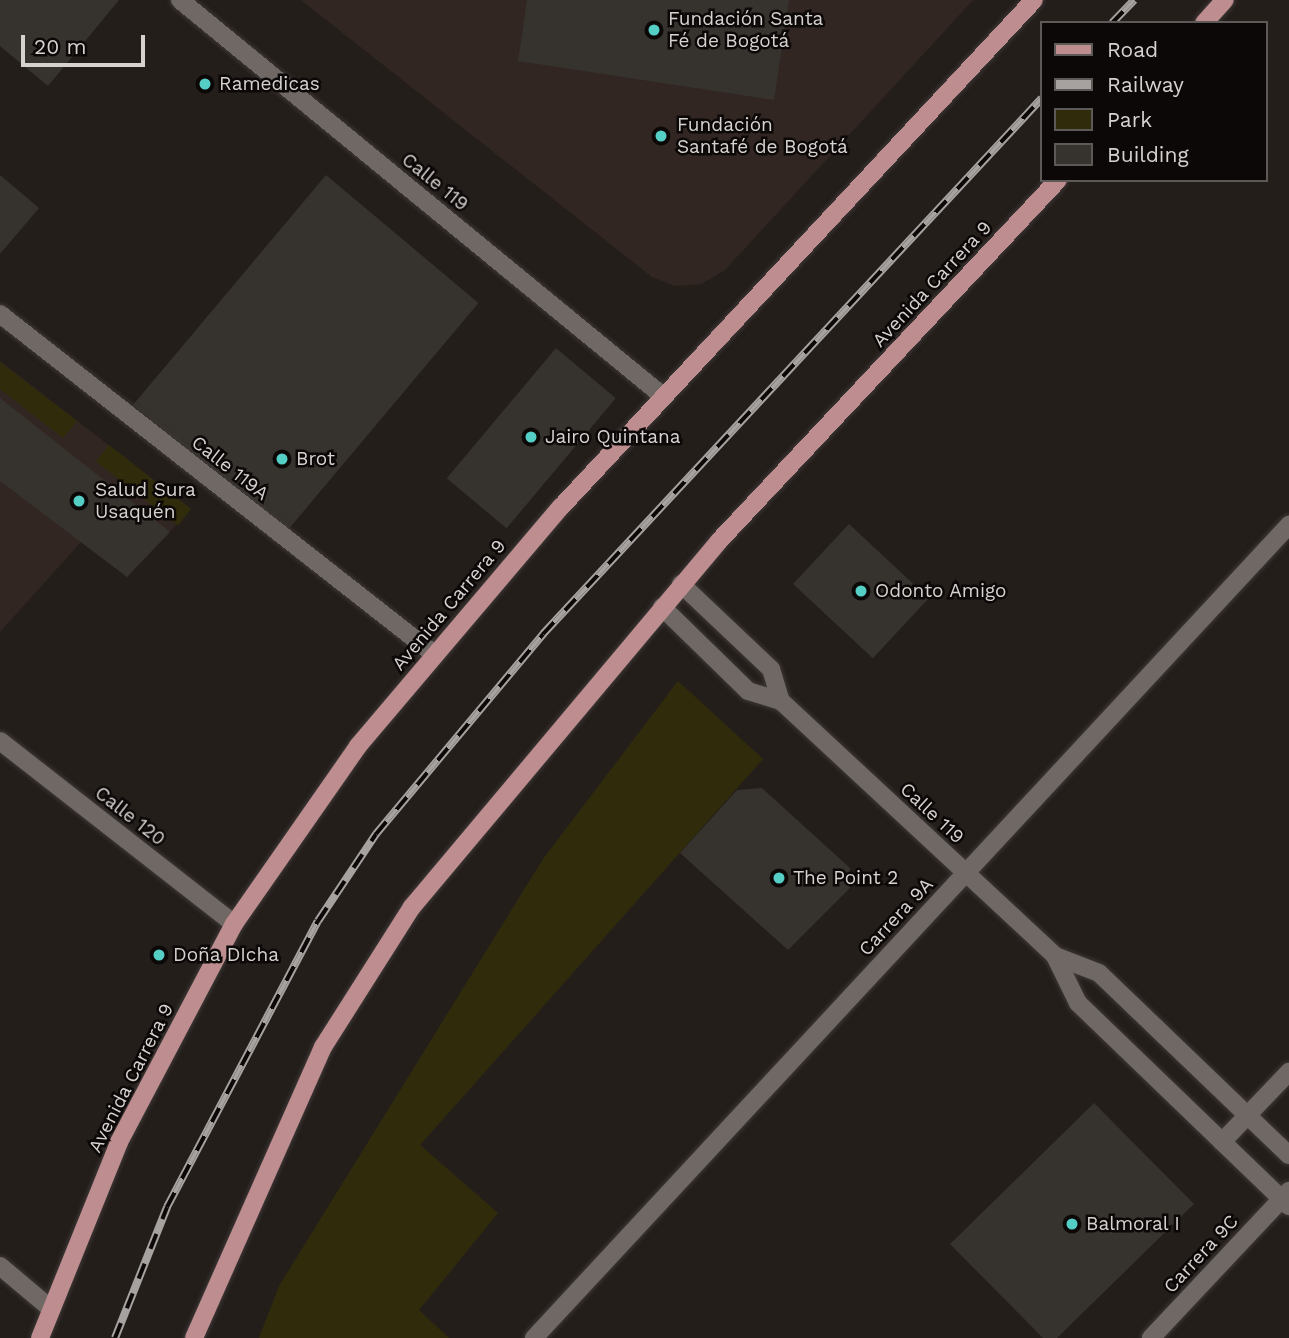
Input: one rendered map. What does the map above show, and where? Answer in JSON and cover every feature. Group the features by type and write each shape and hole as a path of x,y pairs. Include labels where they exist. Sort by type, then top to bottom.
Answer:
{"main road":[{"name":"Avenida Carrera 9","path":"40,1338 119,1142 234,924 351,757 434,654 664,397 1034,0"},
{"path":"1206,21 1225,0"},
{"name":"Avenida Carrera 9","path":"194,1338 323,1047 412,907 681,584 1056,182"}],"street":[{"name":"Calle 119","path":"180,0 664,397"},
{"name":"Calle 119A","path":"0,314 434,654"},
{"name":"Carrera 9A","path":"534,1338 1289,525"},
{"name":"Calle 119","path":"681,584 771,669 781,701"},
{"name":"Calle 119","path":"662,607 748,691 781,701 1055,956 1099,974 1289,1155"},
{"name":"Calle 120","path":"0,741 234,924"},
{"name":"Calle 119","path":"1055,956 1078,1003 1222,1142 1287,1199"},
{"path":"1222,1142 1289,1072"},
{"name":"Carrera 9C","path":"1151,1338 1287,1199"},
{"path":"0,1266 51,1309"}],"shaded area":[{"name":"Fundación Santafé de Bogotá","path":"301,0 973,0 724,271 701,284 675,286 652,277"},
{"path":"0,361 191,509 127,577 81,542 0,632"}],"green space":[{"path":"0,362 77,421 63,438 0,389"},
{"path":"109,445 191,509 178,526 96,462"},
{"path":"678,681 763,759 420,1145 498,1213 419,1310 449,1338 259,1338 279,1286 543,859"}],"building":[{"path":"0,0 119,0 48,86 0,46"},
{"name":"Fundación Santa Fé de Bogotá","path":"527,0 789,0 774,100 518,61"},
{"path":"0,175 39,208 0,254"},
{"path":"326,175 478,303 286,533 133,405"},
{"name":"Jairo Quintana","path":"556,348 616,398 506,528 447,478"},
{"name":"Salud Sura Usaquén","path":"0,398 170,532 127,577 0,481"},
{"name":"Odonto Amigo","path":"849,524 929,598 873,658 793,584"},
{"name":"The Point 2","path":"762,788 850,868 850,888 788,950 680,853 737,790"},
{"name":"Balmoral I","path":"1094,1103 1194,1204 1057,1338 1043,1338 950,1244"}],"railway":[{"path":"1114,21 1134,0"},
{"path":"115,1338 167,1207 318,921 376,834 543,634 1040,100"}],"place":[{"name":"Fundación Santa Fé de Bogotá","path":"654,30"},
{"name":"Ramedicas","path":"205,84"},
{"name":"Fundación Santafé de Bogotá","path":"661,136"},
{"name":"Jairo Quintana","path":"531,437"},
{"name":"Brot","path":"282,459"},
{"name":"Salud Sura Usaquén","path":"79,501"},
{"name":"Odonto Amigo","path":"861,591"},
{"name":"The Point 2","path":"779,878"},
{"name":"Doña DIcha","path":"159,955"},
{"name":"Balmoral I","path":"1072,1224"}]}
